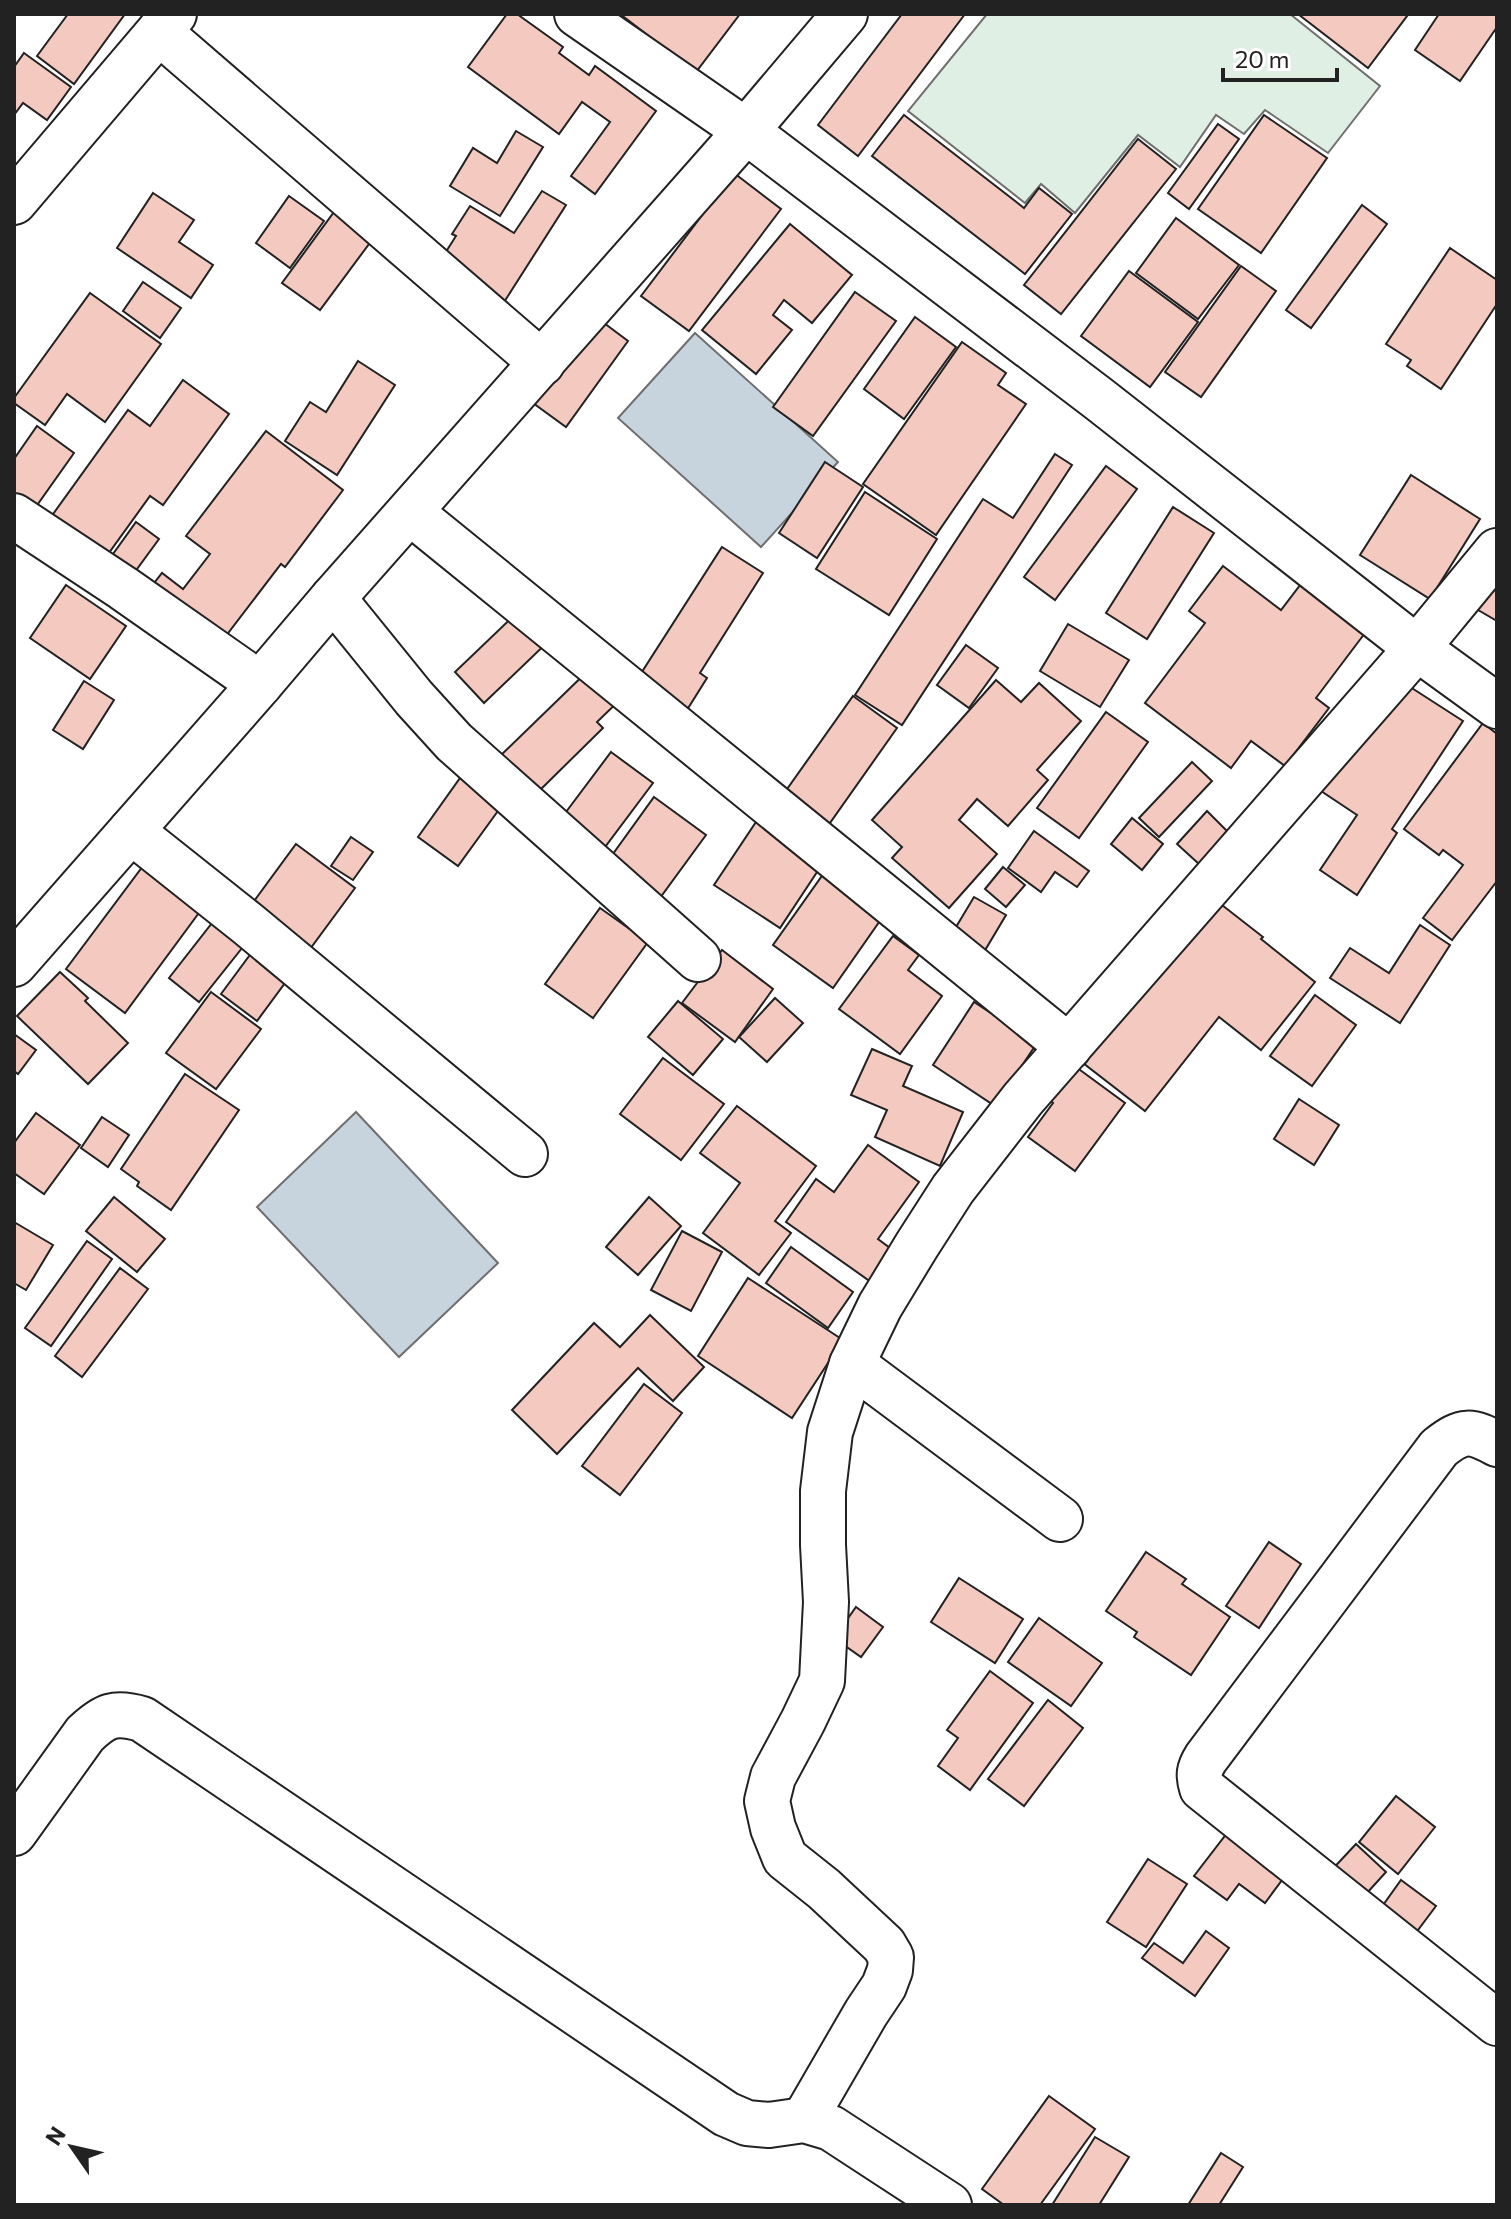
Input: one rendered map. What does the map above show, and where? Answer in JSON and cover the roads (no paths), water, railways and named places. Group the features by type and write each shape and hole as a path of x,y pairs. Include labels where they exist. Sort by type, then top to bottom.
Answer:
{"street":[{"path":"577,14 746,131 1099,399 1417,648 1497,706"},
{"path":"14,964 746,131 845,14"},
{"path":"14,202 166,23 542,363"},
{"path":"410,512 1069,1047"},
{"path":"14,516 260,684"},
{"path":"804,2120 884,1986 891,1957 884,1945 824,1889 785,1858 773,1828 767,1801 773,1777 822,1681 826,1602 823,1491 830,1432 852,1364 880,1306 953,1189 1023,1099 1417,648 1497,551"},
{"path":"333,598 454,742 698,959"},
{"path":"131,831 525,1154"},
{"path":"852,1364 1060,1519"},
{"path":"1497,1444 1477,1433 1463,1433 1452,1437 1439,1448 1206,1758 1199,1776 1202,1788 1497,2023"},
{"path":"14,1833 85,1734 98,1722 113,1715 142,1719 726,2114 747,2123 769,2125 804,2120 831,2128 949,2205"}]}
